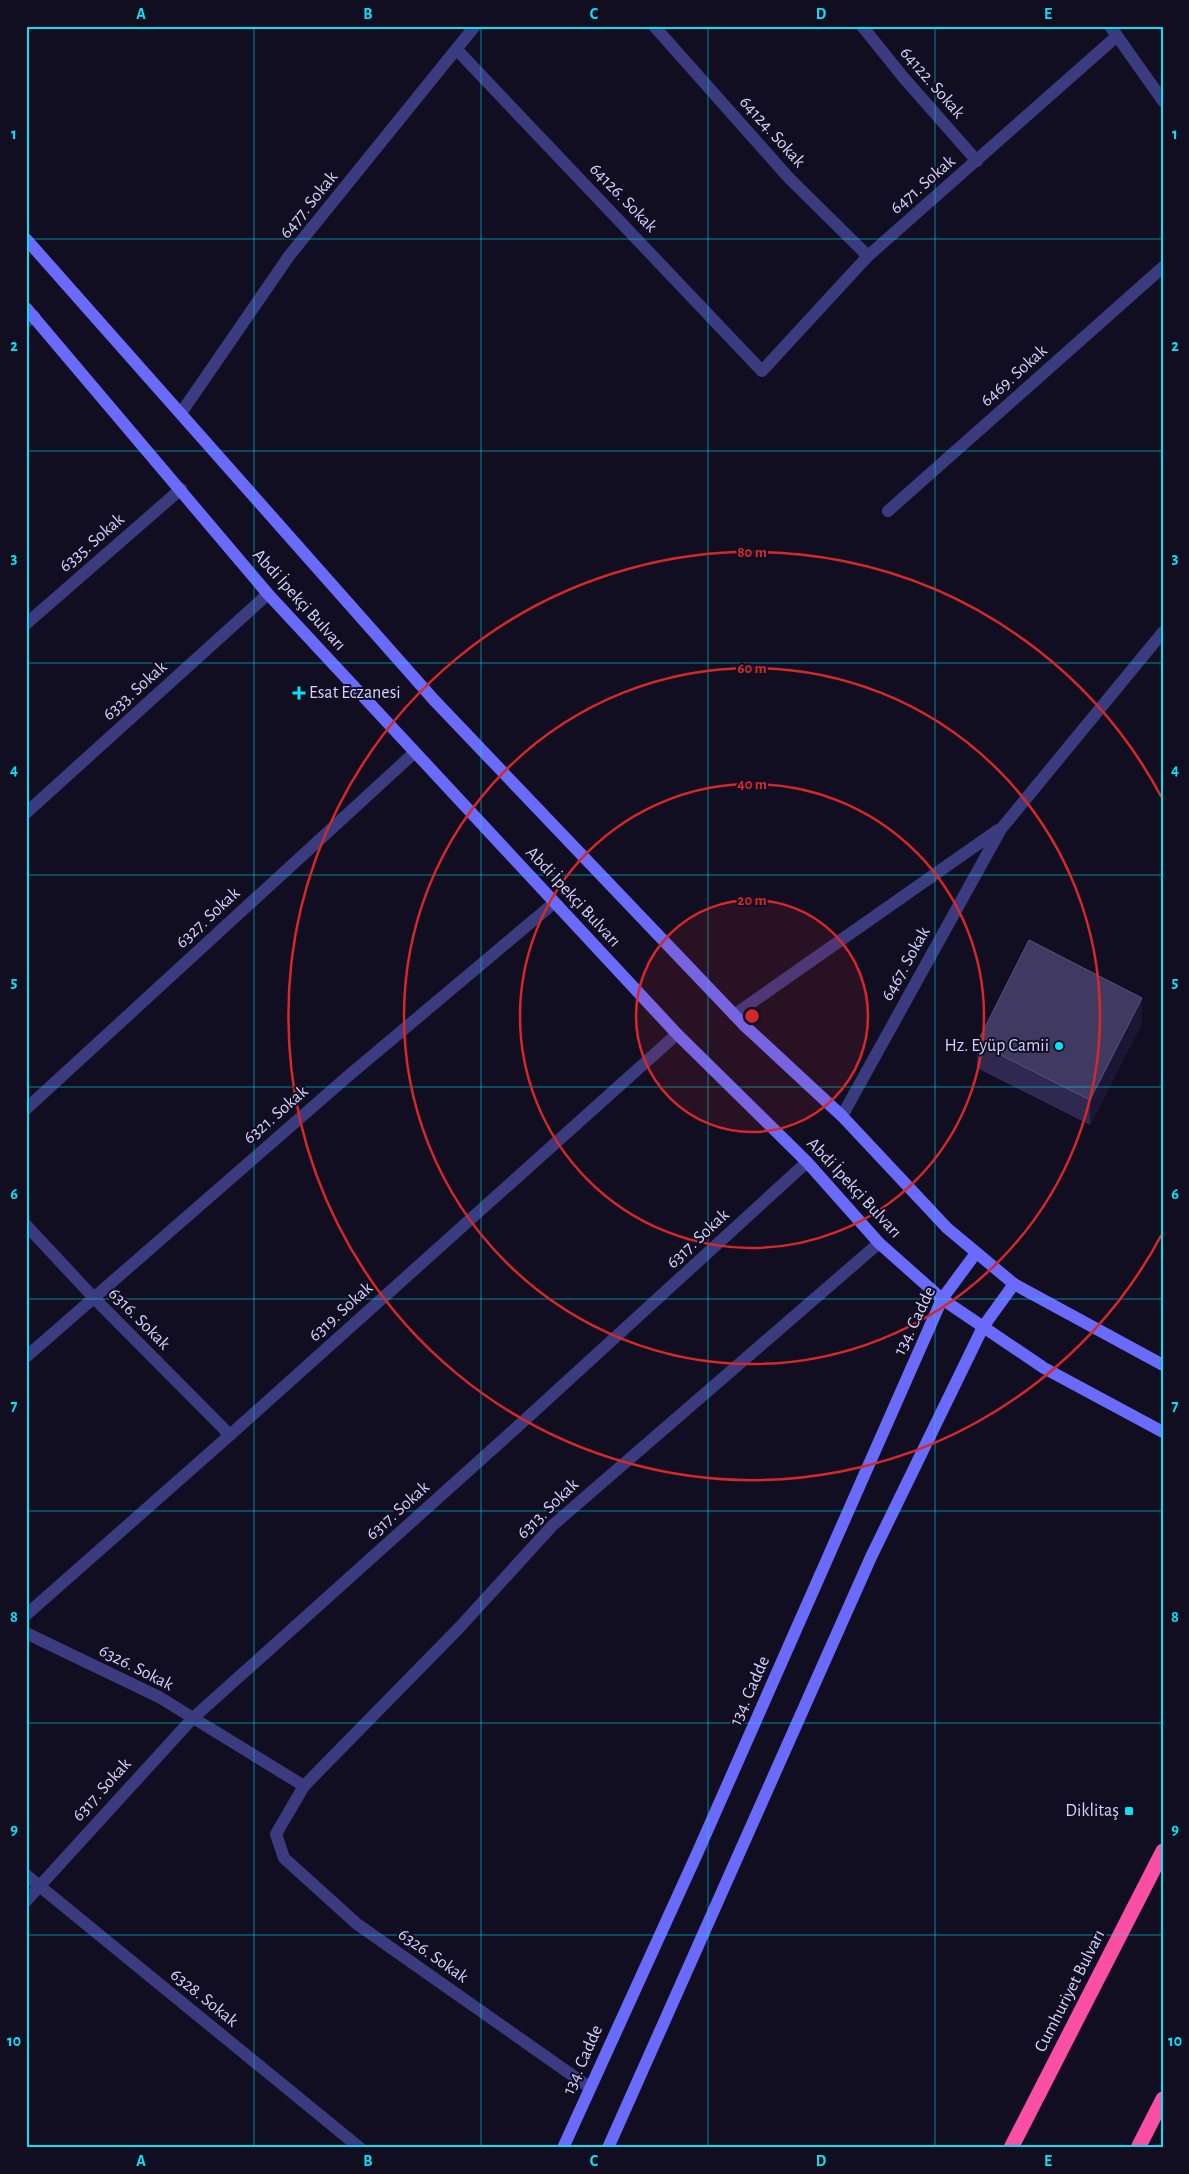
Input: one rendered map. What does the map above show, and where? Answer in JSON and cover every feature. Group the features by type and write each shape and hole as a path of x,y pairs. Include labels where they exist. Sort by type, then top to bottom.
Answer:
{"highway":[{"name":"Cumhuriyet Bulvarı","path":"1011,2148 1163,1851"},
{"path":"1138,2148 1163,2099"}],"street":[{"name":"6477. Sokak","path":"181,413 290,256 475,26"},
{"name":"64124. Sokak","path":"654,26 789,178 868,256"},
{"name":"64122. Sokak","path":"862,26 903,77 977,161"},
{"name":"6471. Sokak","path":"762,371 868,256 977,161 1114,31"},
{"path":"1114,31 1163,101"},
{"name":"64126. Sokak","path":"457,50 762,371"},
{"name":"Abdi İpekçi Bulvarı","path":"26,239 434,700 734,1015 842,1116 947,1228 1014,1284 1163,1365"},
{"name":"6469. Sokak","path":"888,511 1163,267"},
{"name":"Abdi İpekçi Bulvarı","path":"29,315 181,489 268,594 677,1034 807,1162 879,1243 942,1299 1044,1368 1163,1432"},
{"name":"6335. Sokak","path":"26,624 181,489"},
{"name":"6333. Sokak","path":"26,813 268,594"},
{"name":"6467. Sokak","path":"842,1116 1000,829 1163,632"},
{"name":"6327. Sokak","path":"26,1109 414,753"},
{"name":"6467. Sokak","path":"734,1015 1000,829"},
{"name":"6321. Sokak","path":"26,1357 346,1076 554,903"},
{"name":"6319. Sokak","path":"26,1615 230,1435 677,1034"},
{"name":"6317. Sokak","path":"26,1901 192,1719 531,1415 807,1162"},
{"name":"6316. Sokak","path":"26,1225 94,1298 230,1435"},
{"name":"6313. Sokak","path":"276,1834 304,1786 458,1630 553,1525 879,1243"},
{"name":"134. Cadde","path":"563,2148 696,1856 942,1299 976,1253"},
{"path":"608,2148 871,1557 983,1327 1014,1284"},
{"name":"6326. Sokak","path":"26,1633 159,1697 304,1786"},
{"name":"6326. Sokak","path":"276,1834 284,1858 357,1924 590,2087"},
{"name":"6328. Sokak","path":"26,1875 360,2148"}],"building":[{"name":"Hz. Eyüp Camii","path":"1029,940 1142,998 1090,1100 977,1043"}],"place":[{"name":"Esat Eczanesi","path":"299,693"},
{"name":"Hz. Eyüp Camii","path":"1059,1046"},
{"name":"Diklitaş","path":"1129,1811"}]}
